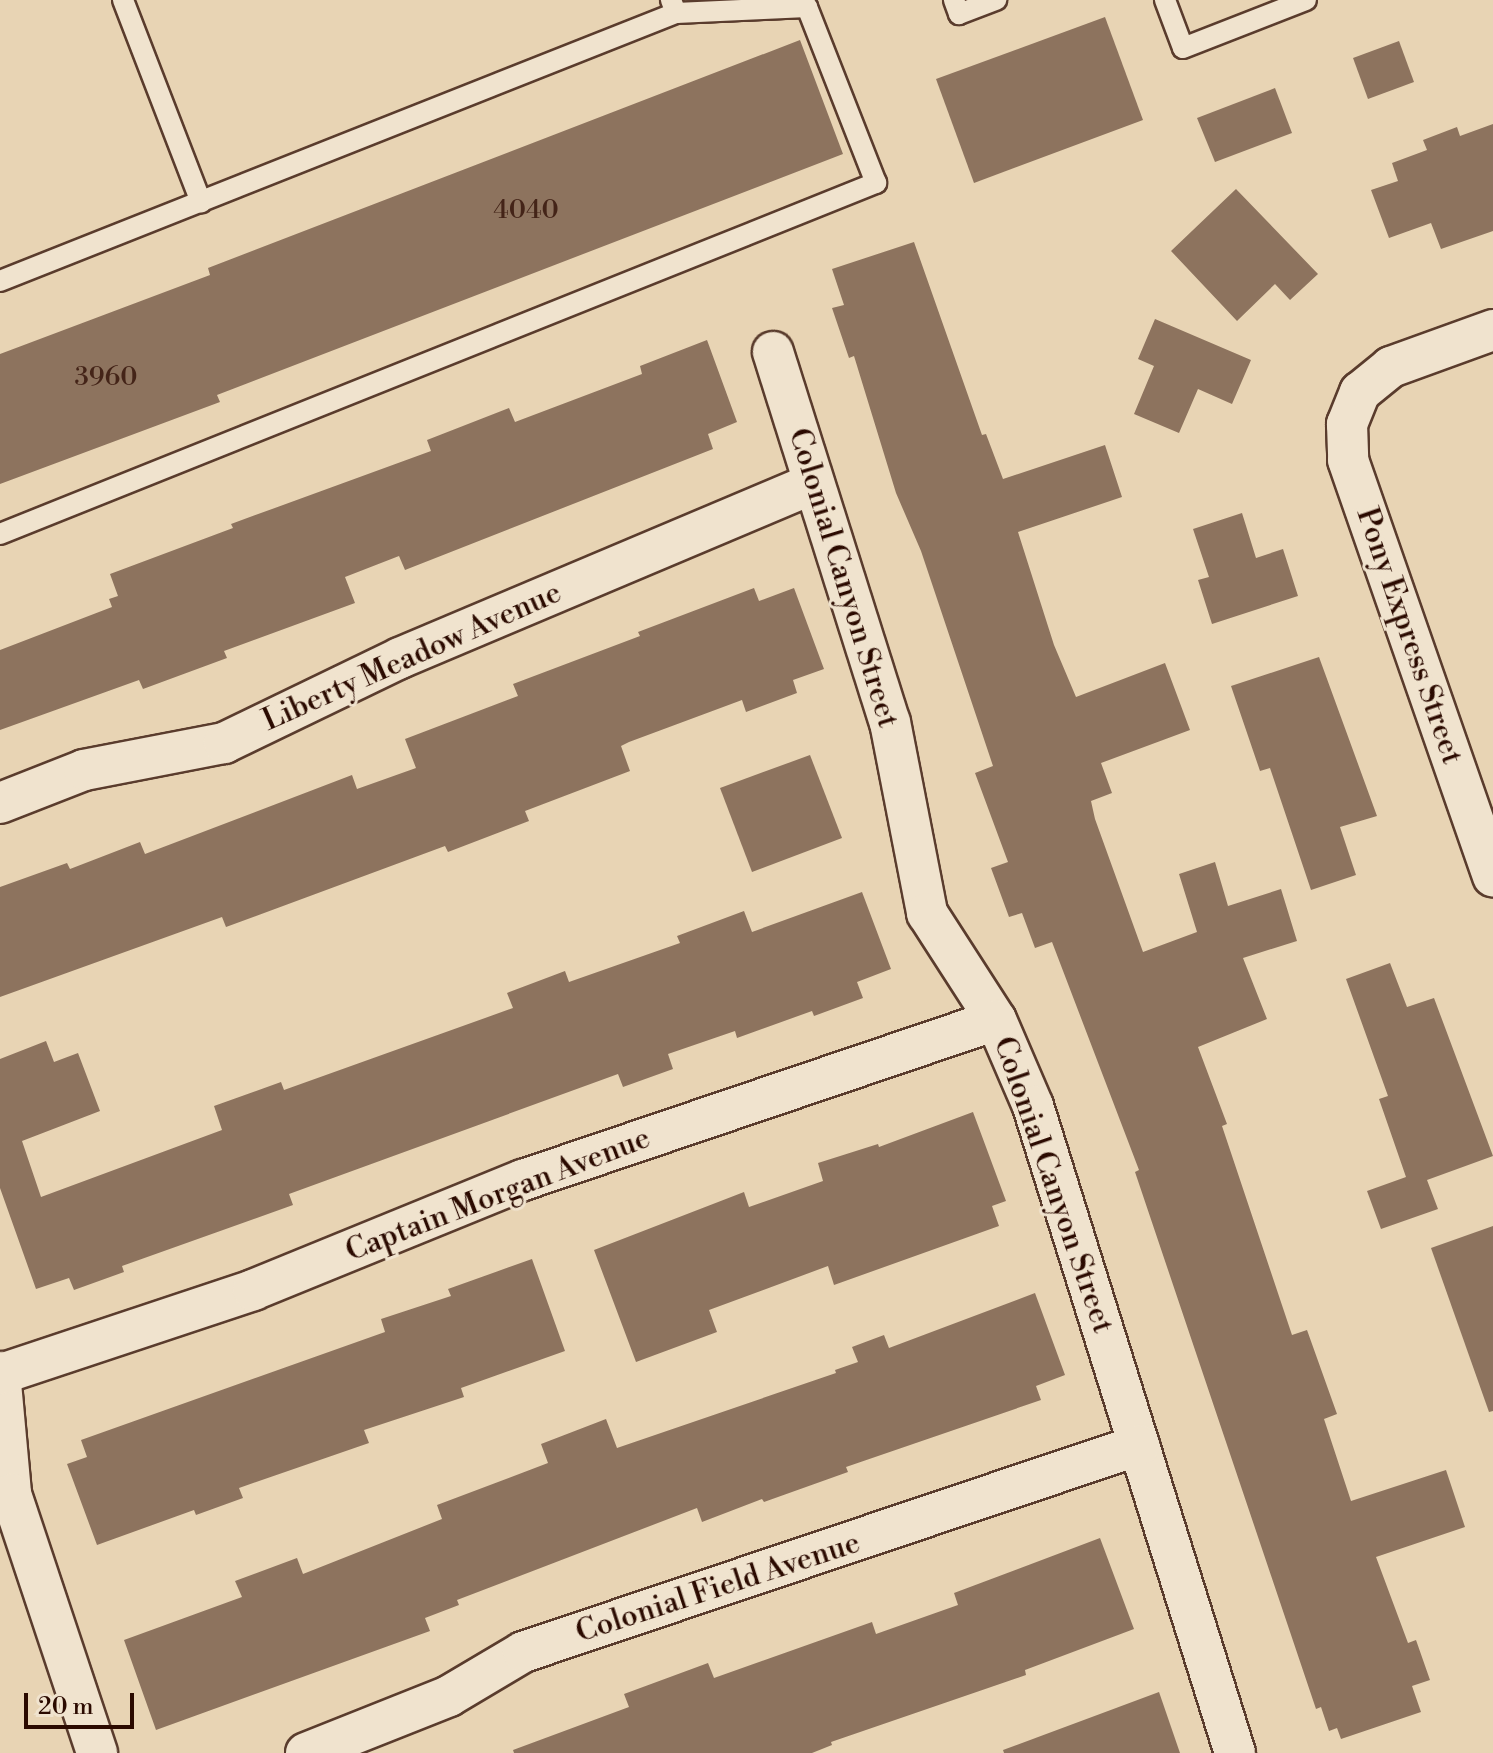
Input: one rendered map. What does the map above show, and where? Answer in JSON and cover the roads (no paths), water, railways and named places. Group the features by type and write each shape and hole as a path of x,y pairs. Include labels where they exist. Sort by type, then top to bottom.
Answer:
{"street":[{"name":"Pony Express Street","path":"1493,330 1391,367 1360,392 1347,424 1348,460 1493,877"},
{"name":"Colonial Canyon Street","path":"773,352 890,722 927,913 996,1020 1033,1106 1235,1753"},
{"name":"Liberty Meadow Avenue","path":"0,803 84,770 224,743 400,658 814,483"},
{"name":"Captain Morgan Avenue","path":"1,1373 253,1290 523,1180 996,1020"},
{"path":"1,1373 11,1494 97,1753"},
{"name":"Colonial Field Avenue","path":"306,1753 449,1696 523,1652 1139,1445"}],"lane":[{"path":"123,0 201,202"},
{"path":"954,0 959,14 996,0"},
{"path":"1165,0 1183,48 1306,0"},
{"path":"0,281 201,202 673,7 807,7 876,183 0,534"}]}
